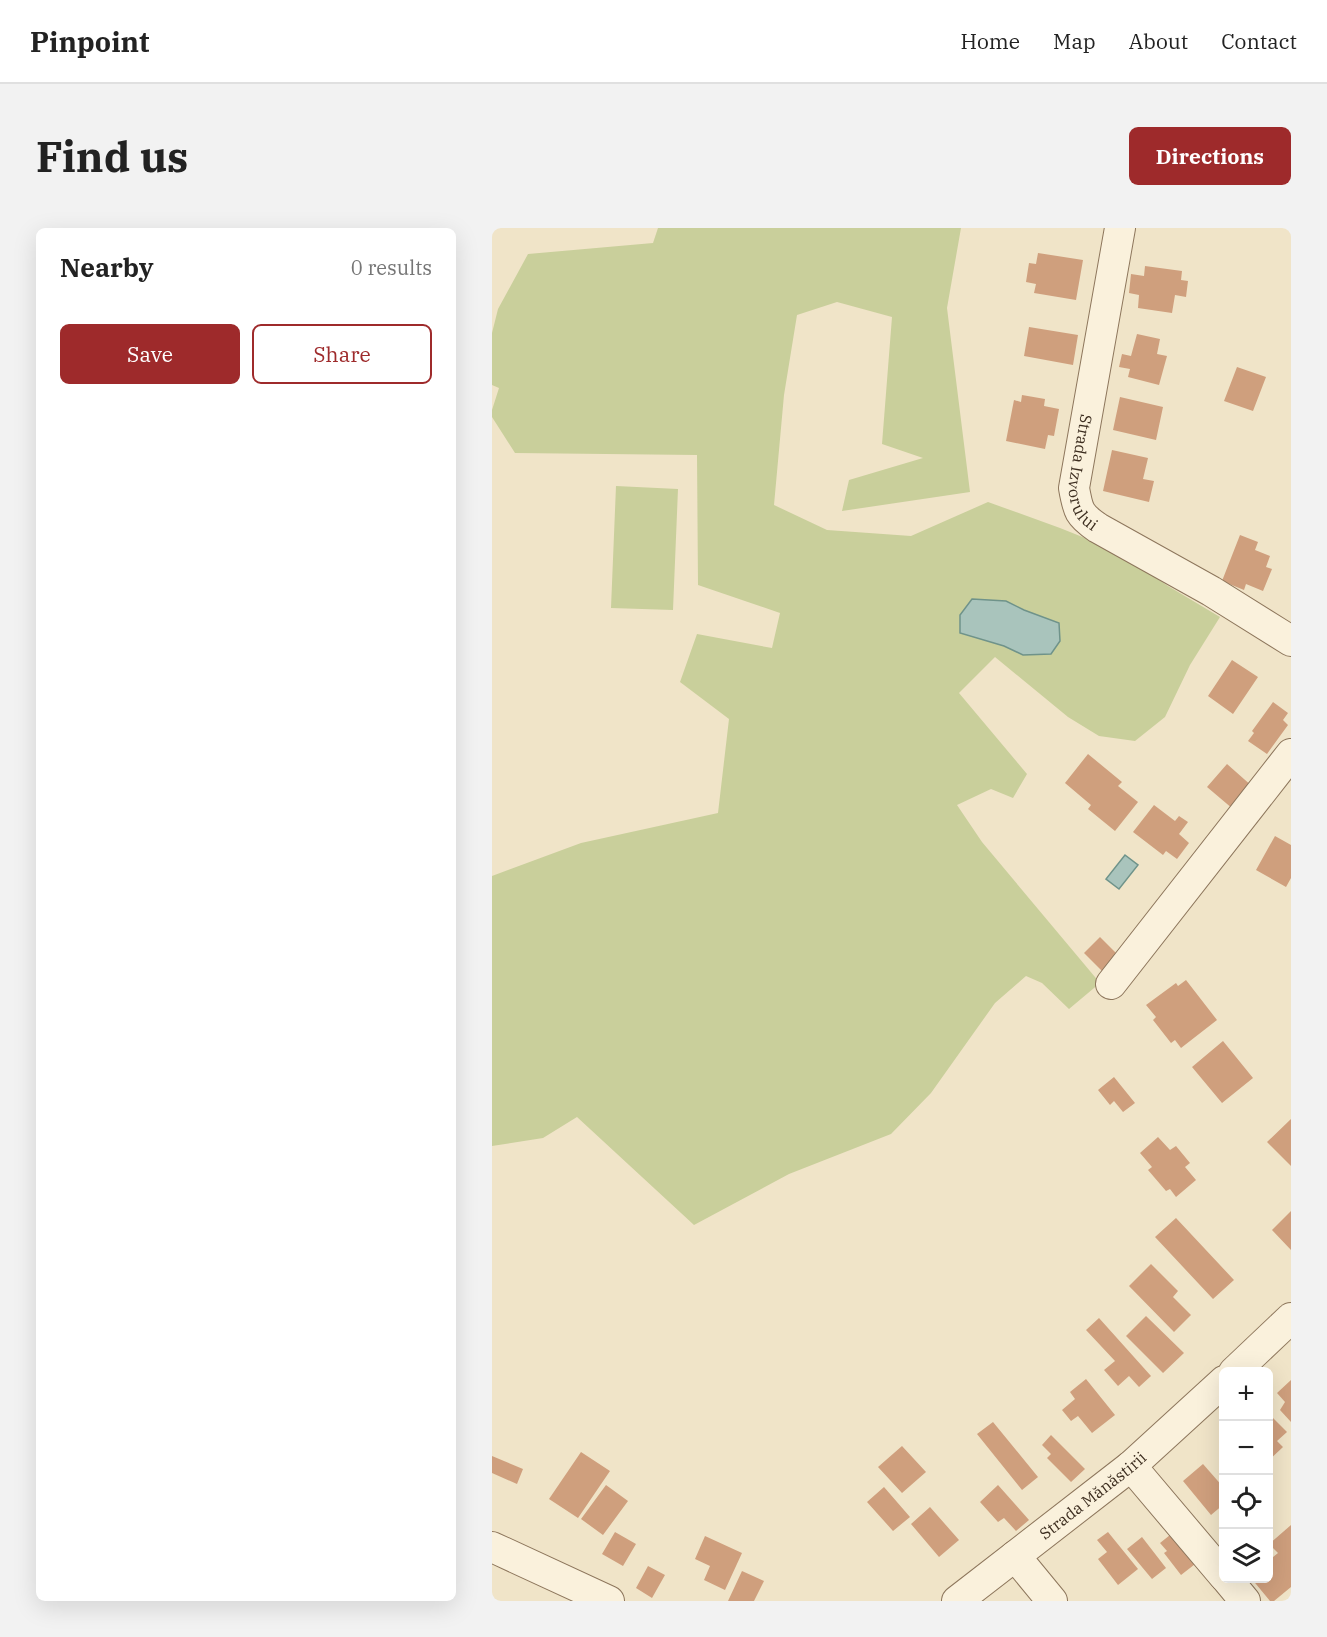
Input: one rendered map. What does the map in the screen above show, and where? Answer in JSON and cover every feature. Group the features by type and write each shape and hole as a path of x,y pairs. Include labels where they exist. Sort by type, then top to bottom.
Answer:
{"street":[{"name":"Strada Izvorului","path":"1120,228 1074,488 1077,507 1085,519 1098,528 1211,591 1291,641"},
{"path":"1111,984 1291,754"},
{"path":"1238,1367 1291,1318"},
{"name":"Strada Mănăstirii","path":"957,1601 1131,1467 1219,1386"},
{"path":"1131,1467 1219,1570"},
{"path":"492,1547 609,1601"},
{"path":"1015,1556 1052,1601"},
{"path":"1230,1583 1245,1601"}],"green space":[{"path":"658,228 961,228 947,308 970,492 842,511 849,480 923,458 882,444 892,317 837,302 797,315 784,395 774,505 827,530 911,536 988,502 1115,550 1168,586 1220,617 1190,665 1165,717 1135,741 1099,736 1068,717 995,657 959,693 1027,774 1013,798 991,789 957,805 982,842 1100,983 1069,1009 1042,983 1026,976 995,1003 931,1093 891,1134 789,1174 694,1225 577,1117 543,1138 492,1146 492,876 581,843 718,813 729,719 680,682 697,634 772,648 780,613 698,585 697,455 515,453 492,417 499,388 492,385 492,333 498,309 528,254 653,243"},
{"path":"616,486 678,489 673,610 611,608"}],"water":[{"path":"972,599 1006,601 1059,623 1060,641 1051,654 1023,655 1004,646 960,633 960,615"},
{"path":"1125,855 1138,865 1119,889 1106,879"}],"building":[{"path":"1038,253 1083,260 1076,300 1034,293 1036,284 1026,282 1029,263 1036,264"},
{"path":"1145,266 1182,271 1181,280 1188,281 1186,297 1175,295 1172,313 1138,308 1139,295 1129,293 1131,274 1144,276"},
{"path":"1029,327 1078,335 1073,365 1024,356"},
{"path":"1137,334 1160,339 1157,354 1167,356 1159,385 1128,377 1130,369 1119,367 1122,354 1131,356"},
{"path":"1237,367 1266,377 1253,411 1224,401"},
{"path":"1022,395 1045,399 1044,406 1059,409 1054,436 1048,435 1045,449 1006,441 1014,400 1021,402"},
{"path":"1120,397 1163,407 1156,440 1113,430"},
{"path":"1112,450 1148,458 1143,479 1154,481 1149,502 1103,491"},
{"path":"1240,535 1258,542 1255,550 1270,556 1266,567 1272,569 1263,591 1246,584 1244,590 1222,581"},
{"path":"1232,660 1258,677 1233,714 1208,696"},
{"path":"1273,702 1288,713 1283,720 1288,725 1267,754 1248,741 1254,733 1252,731"},
{"path":"1088,754 1122,782 1118,786 1138,802 1115,831 1088,809 1091,805 1065,783"},
{"path":"1227,764 1253,787 1233,809 1207,787"},
{"path":"1154,805 1175,821 1179,816 1188,822 1179,834 1189,843 1177,859 1166,851 1163,855 1133,832"},
{"path":"1275,836 1291,845 1291,878 1286,887 1256,870"},
{"path":"1100,937 1118,955 1102,971 1084,953"},
{"path":"1186,980 1217,1020 1181,1048 1175,1040 1171,1043 1153,1020 1156,1017 1146,1005 1176,983 1178,986"},
{"path":"1223,1041 1253,1078 1222,1103 1192,1067"},
{"path":"1114,1077 1135,1103 1123,1112 1114,1101 1110,1105 1098,1090"},
{"path":"1291,1119 1291,1166 1267,1142"},
{"path":"1158,1137 1170,1150 1176,1146 1190,1163 1185,1167 1196,1180 1176,1197 1170,1189 1166,1191 1148,1170 1152,1167 1140,1153"},
{"path":"1291,1211 1291,1250 1272,1230"},
{"path":"1176,1218 1234,1280 1213,1299 1155,1237"},
{"path":"1151,1264 1178,1291 1173,1297 1191,1315 1174,1332 1129,1286"},
{"path":"1146,1316 1184,1353 1163,1373 1126,1336"},
{"path":"1099,1318 1151,1376 1139,1387 1129,1376 1118,1386 1104,1370 1115,1361 1086,1330"},
{"path":"1086,1379 1115,1415 1092,1433 1078,1416 1071,1421 1062,1410 1075,1399 1070,1392"},
{"path":"1291,1380 1291,1422 1280,1410 1285,1402 1277,1393"},
{"path":"1273,1418 1287,1432 1277,1441 1283,1447 1273,1456"},
{"path":"993,1422 1038,1477 1022,1490 977,1434"},
{"path":"1051,1435 1085,1469 1071,1482 1047,1458 1051,1454 1042,1445"},
{"path":"902,1446 926,1472 902,1493 878,1467"},
{"path":"581,1452 610,1471 578,1518 549,1499"},
{"path":"492,1456 523,1469 517,1484 492,1473"},
{"path":"1203,1464 1219,1482 1219,1508 1211,1515 1183,1481"},
{"path":"606,1485 628,1501 603,1535 581,1519"},
{"path":"998,1485 1029,1520 1016,1531 1004,1518 998,1522 980,1502"},
{"path":"884,1487 910,1517 893,1531 867,1502"},
{"path":"930,1507 959,1540 939,1557 911,1524"},
{"path":"1291,1525 1291,1587 1274,1601 1270,1601 1255,1583 1273,1583 1273,1557 1278,1553 1273,1548 1273,1541"},
{"path":"1175,1531 1199,1561 1181,1575 1164,1553 1167,1551 1160,1543"},
{"path":"615,1532 636,1544 623,1566 602,1554"},
{"path":"1108,1532 1138,1569 1118,1585 1098,1559 1107,1552 1097,1540"},
{"path":"705,1536 742,1553 725,1590 704,1580 710,1566 695,1559"},
{"path":"1142,1537 1166,1568 1152,1579 1127,1549"},
{"path":"648,1566 665,1575 652,1598 636,1588"},
{"path":"742,1571 764,1581 754,1601 728,1601"}]}
